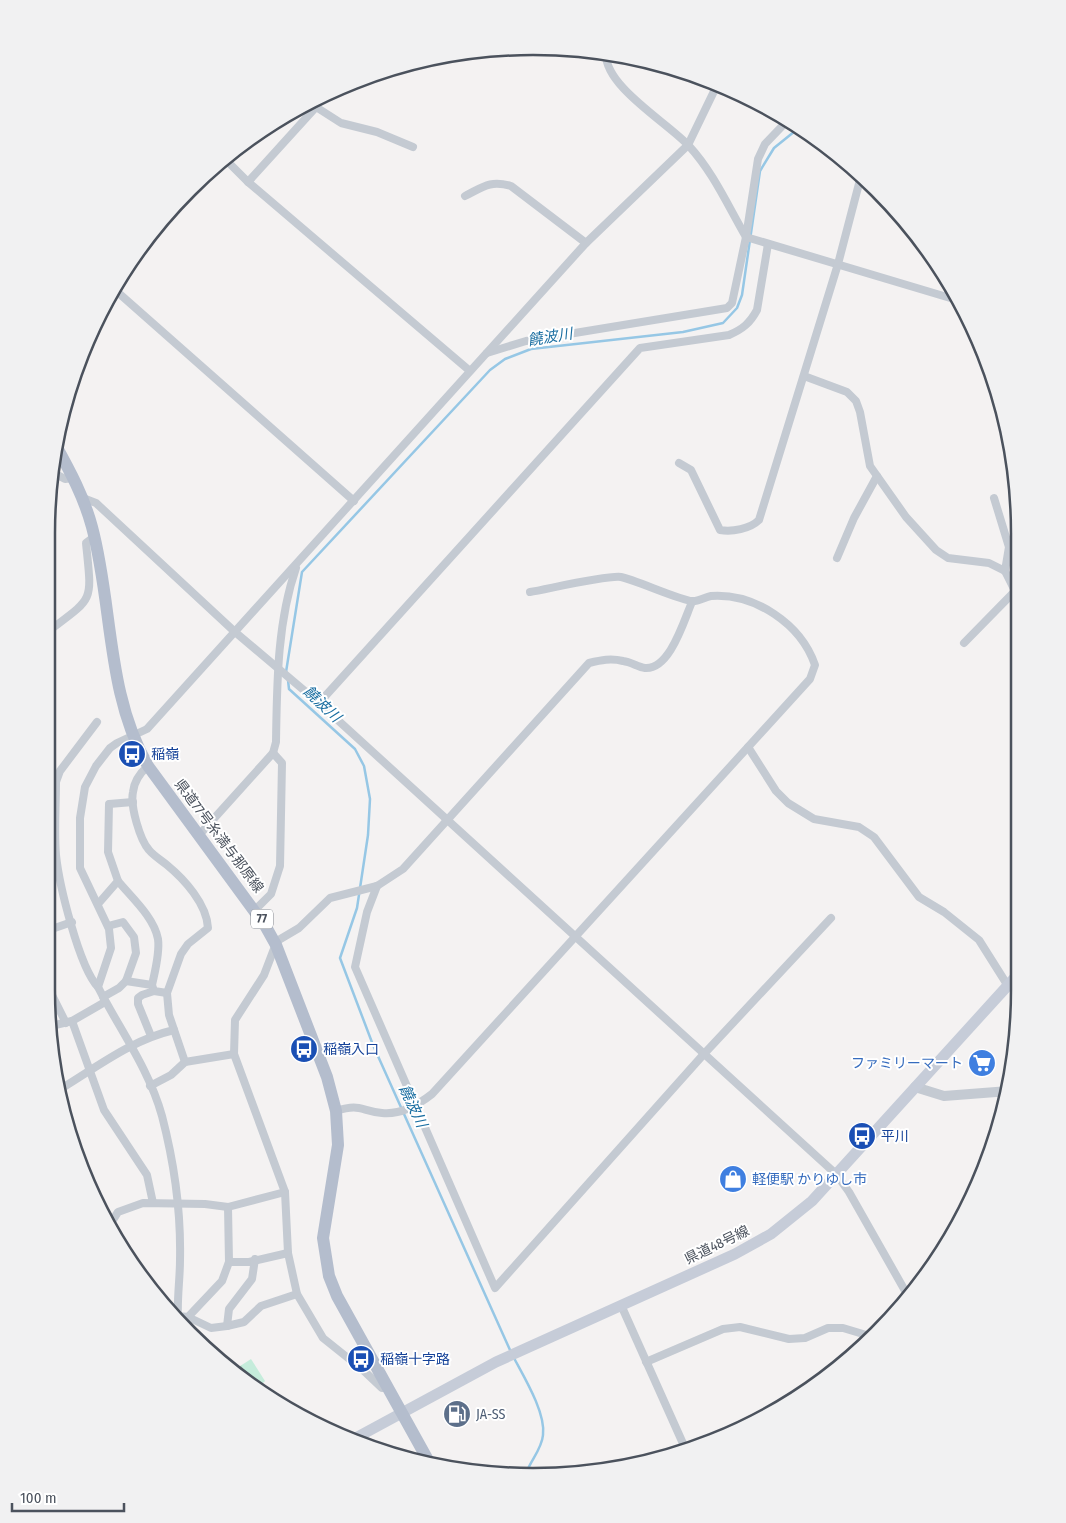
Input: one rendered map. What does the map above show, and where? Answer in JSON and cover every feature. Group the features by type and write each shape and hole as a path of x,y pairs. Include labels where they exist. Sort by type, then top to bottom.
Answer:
{"main road":[{"name":"県道77号糸満与那原線","path":"61,456 83,498 94,537 114,659 133,736 148,766 256,909 276,945 327,1077 336,1111 338,1145 324,1221 324,1255 338,1296 426,1456"},
{"name":"県道48号線","path":"359,1435 496,1362 735,1254 771,1234 802,1210 1011,988"}],"street":[{"path":"607,61 609,69 625,90 688,145 707,168 746,237 949,298"},
{"path":"98,987 111,948 108,926 80,868 80,818 85,787 96,766 110,748 147,730 586,243 688,145 714,90"},
{"path":"319,106 341,123 376,132 413,147"},
{"path":"248,182 309,111"},
{"path":"487,353 526,341 727,308 732,303 746,237 758,159 766,144 783,126"},
{"path":"230,164 248,182 470,371"},
{"path":"465,196 497,182 511,186 586,243"},
{"path":"679,463 691,470 720,530 730,532 755,524 759,520 838,264 859,184"},
{"path":"319,703 640,348 730,334 742,329 752,320 757,310 768,244"},
{"path":"119,294 354,501"},
{"path":"804,376 847,392 856,401 860,412 870,466 906,517 936,550 948,558 990,563 1005,571 1011,582"},
{"path":"59,476 65,479 73,478"},
{"path":"837,558 854,518 876,476"},
{"path":"83,498 96,503 235,632 319,703 447,822 836,1174 849,1192 905,1290"},
{"path":"994,498 1009,547 1005,571"},
{"path":"55,626 86,601 91,584 86,542 94,537"},
{"path":"200,834 273,753 276,742 278,668 289,588 298,563"},
{"path":"336,1111 355,1106 384,1114 416,1107 432,1094 576,939 810,679 815,665 811,652 793,629 777,615 746,600 710,596 692,602 649,585 618,576 530,592"},
{"path":"964,643 1011,600"},
{"path":"388,1387 382,1388 364,1370 323,1338 298,1294 288,1252 285,1192 234,1054 235,1020 264,975 277,941 299,928 330,898 377,886 403,869 589,663 607,659 623,660 644,668 651,668 659,663 671,651 692,602"},
{"path":"97,722 60,771 56,782 56,854 60,879 91,980 98,987 132,1044 162,1116 178,1204 180,1261 176,1297 177,1309"},
{"path":"748,747 776,791 788,804 814,819 858,827 874,837 919,897 944,912 979,940 1011,983"},
{"path":"256,909 271,894 280,866 282,763 273,753"},
{"path":"148,766 141,773 134,786 133,802 141,838 149,850 169,866 188,887 202,907 208,923 208,928 188,944 181,954 167,993 169,1015 186,1062"},
{"path":"133,802 110,804 108,852 118,881 153,925 158,940 153,988 138,998 138,1004 151,1036"},
{"path":"98,904 118,881"},
{"path":"377,886 367,912 355,967 495,1288 703,1055 830,918"},
{"path":"55,929 72,922"},
{"path":"56,1025 69,1022 104,999 126,981 136,952 134,937 123,922 108,926"},
{"path":"126,981 167,993"},
{"path":"55,998 69,1022 104,1110 147,1175 153,1203"},
{"path":"65,1087 132,1044 151,1036 174,1030"},
{"path":"150,1086 171,1075 186,1062 234,1054"},
{"path":"915,1088 944,1096 1000,1092"},
{"path":"114,1219 118,1212 143,1203 228,1206 285,1192"},
{"path":"188,1317 222,1281 230,1262 228,1206"},
{"path":"230,1262 249,1262 288,1252"},
{"path":"227,1326 230,1309 252,1278 255,1260"},
{"path":"185,1317 211,1328 227,1326 244,1322 262,1306 298,1294"},
{"path":"621,1305 683,1444"},
{"path":"646,1362 723,1329 740,1327 789,1339 805,1338 828,1328 843,1328 864,1334"}],"green space":[{"path":"251,1359 265,1381 262,1384 239,1367"}],"waterway":[{"name":"饒波川","path":"286,672 302,572 490,370 505,359 531,349 683,332 723,323 737,308 742,295 760,171 774,148 793,132"},
{"name":"饒波川","path":"288,680 289,689 355,749 364,766 370,799 368,835 357,908 340,958 373,1045 510,1350"},
{"name":"饒波川","path":"514,1358 538,1406 543,1426 541,1444 529,1468"}],"place":[{"name":"稲嶺","path":"132,754"},
{"name":"稲嶺入口","path":"304,1049"},
{"name":"ファミリーマート","path":"982,1063"},
{"name":"平川","path":"862,1136"},
{"name":"軽便駅 かりゆし市","path":"733,1179"},
{"name":"稲嶺十字路","path":"361,1359"},
{"name":"JA-SS","path":"457,1414"}]}
